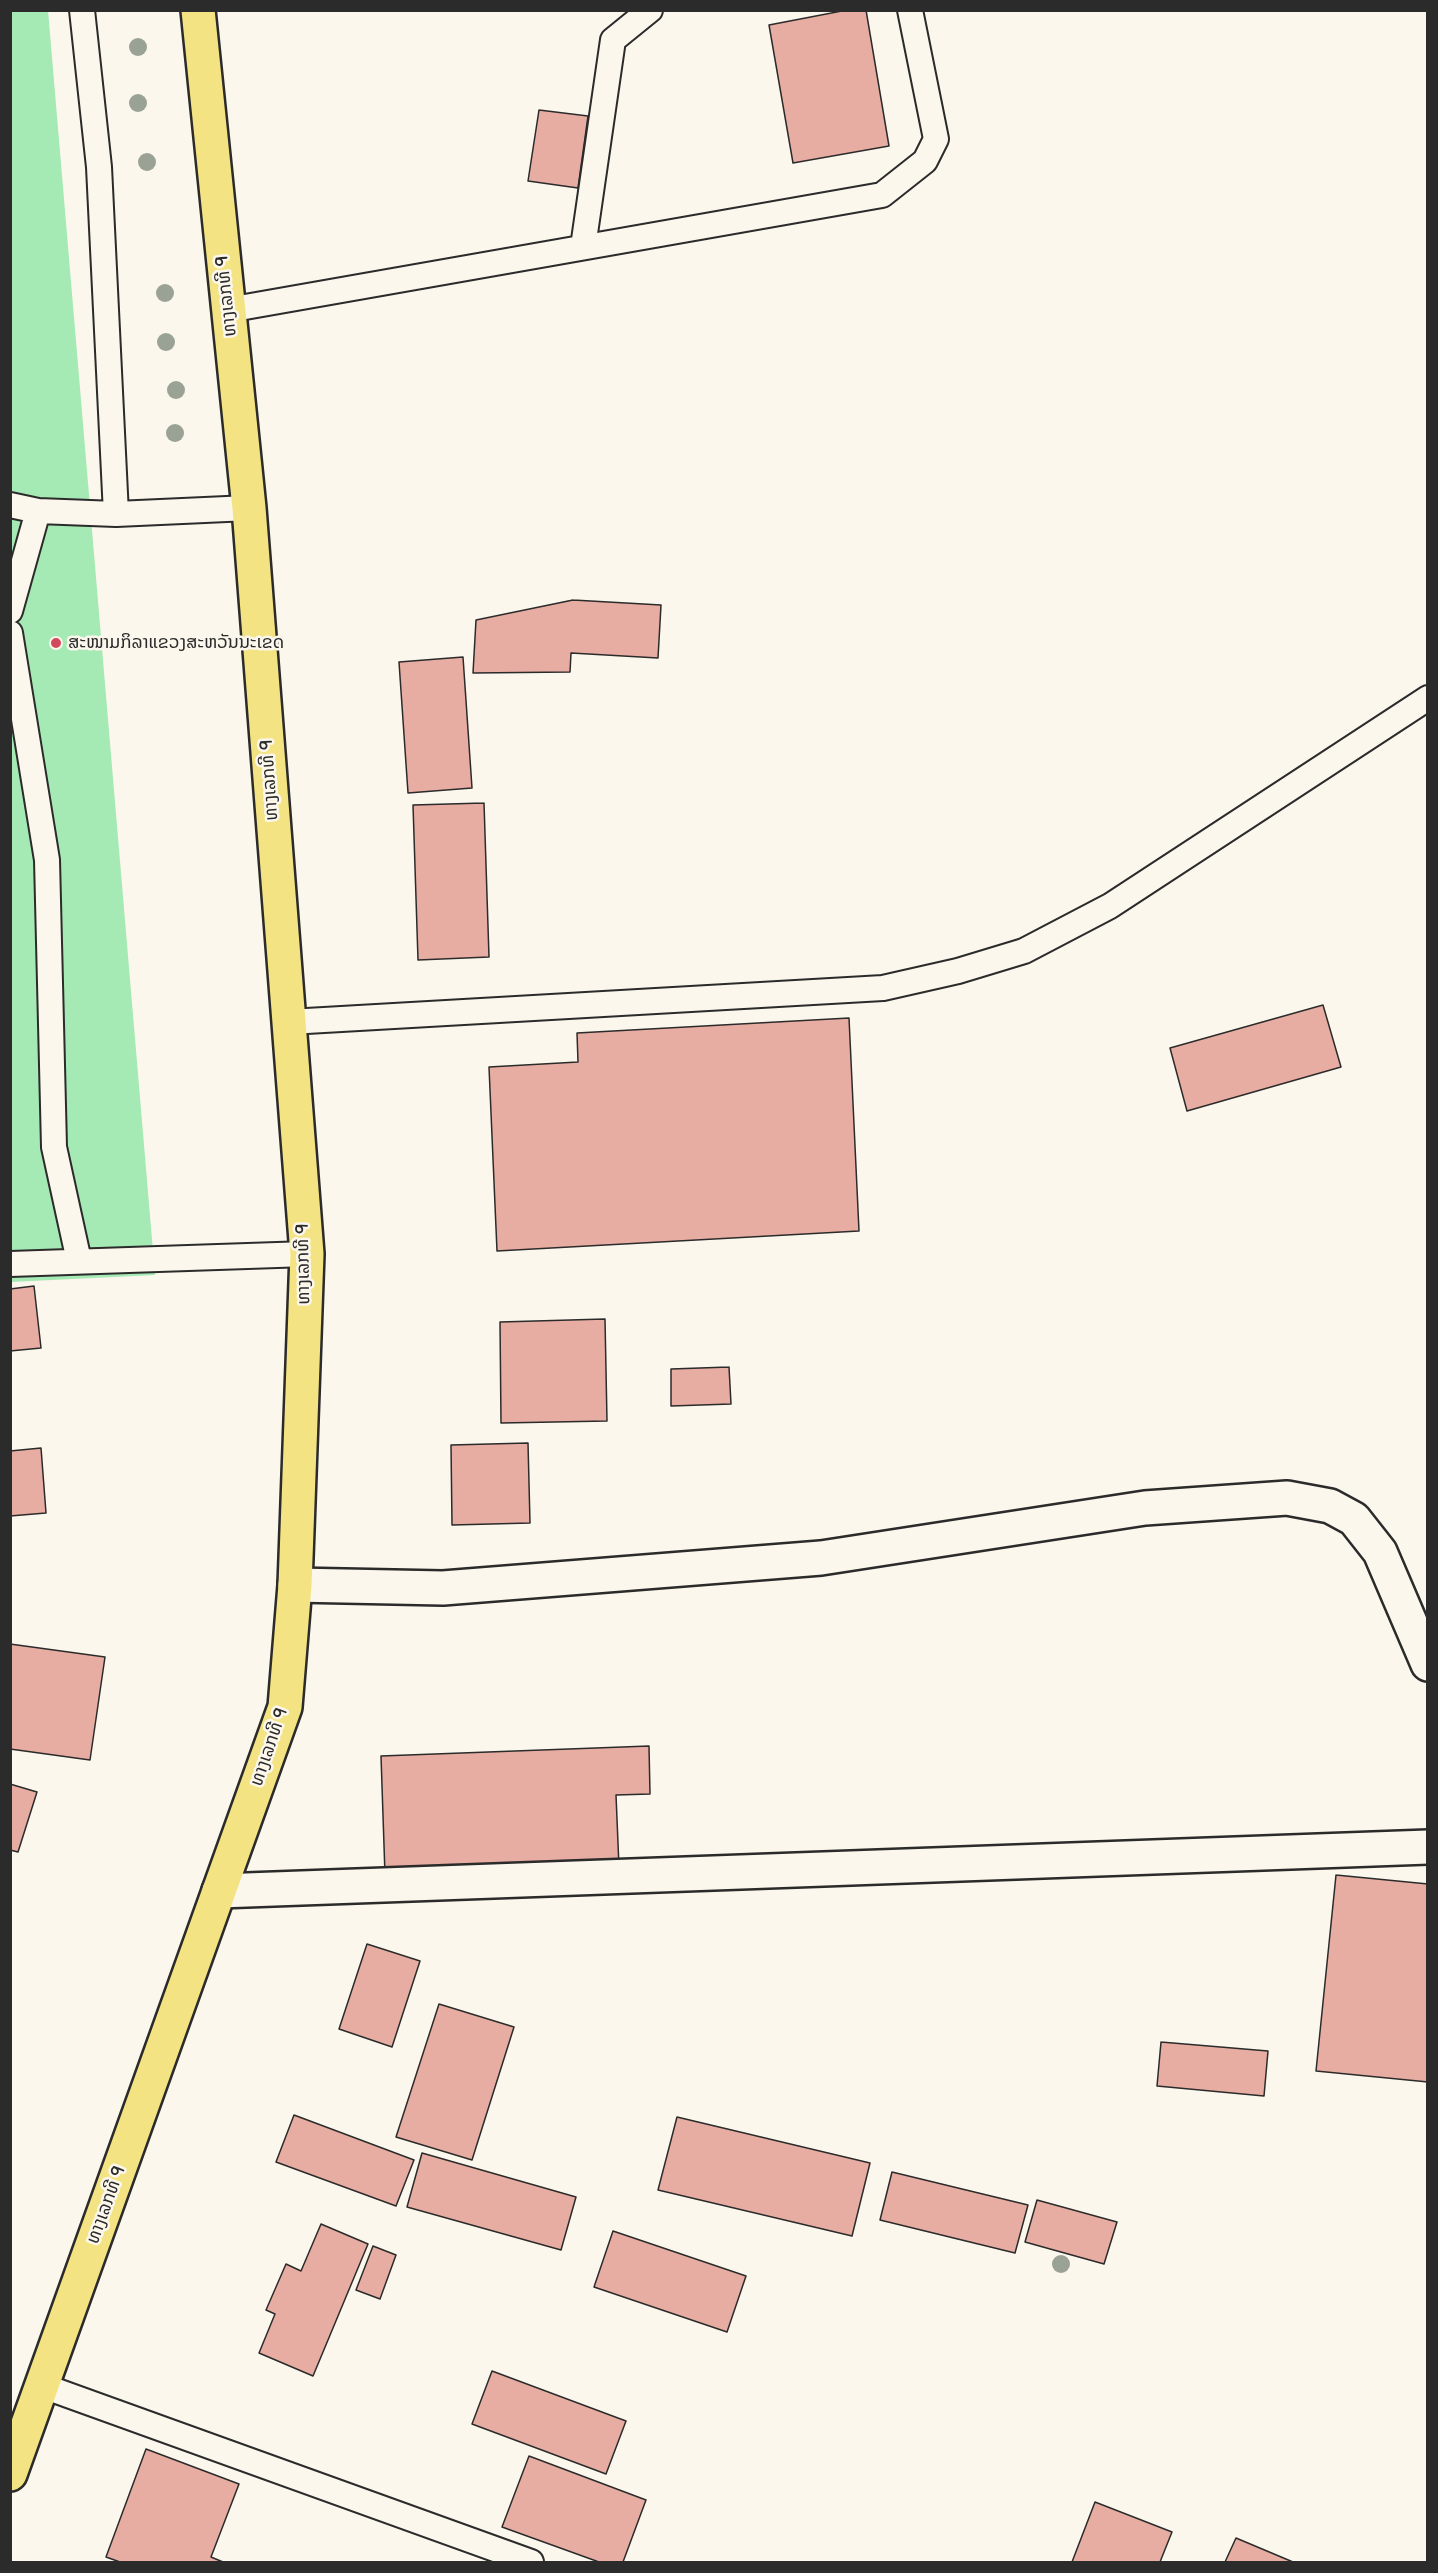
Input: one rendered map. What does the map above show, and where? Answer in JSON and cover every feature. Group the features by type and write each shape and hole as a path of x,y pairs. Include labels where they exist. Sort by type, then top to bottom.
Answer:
{"main road":[{"name":"ທາງເລກທີ 9","path":"10,2474 285,1707 295,1585 307,1254 249,508 198,10"}],"street":[{"path":"295,1585 443,1588 820,1558 1145,1508 1287,1498 1330,1506 1354,1519 1380,1552 1428,1664"},
{"path":"219,1891 1428,1847"}],"lane":[{"path":"82,10 99,167 116,514"},
{"path":"583,247 613,40 650,10"},
{"path":"228,310 882,195 925,161 936,139 910,10"},
{"path":"10,505 38,511 116,514 249,508"},
{"path":"10,611 38,511"},
{"path":"10,633 47,860 54,1147 79,1261"},
{"path":"289,1022 882,988 958,971 1024,951 1110,906 1428,698"},
{"path":"10,1264 307,1254"},
{"path":"43,2386 531,2562"}],"green space":[{"name":"ສະໜາມກິລາແຂວງສະຫວັນນະເຂດ","path":"48,10 155,1275 11,1282 10,11"}],"building":[{"path":"847,10 866,10 889,146 793,163 769,25"},
{"path":"539,110 588,116 578,188 528,181"},
{"path":"573,600 661,605 658,658 571,653 570,672 473,673 476,620"},
{"path":"463,657 472,788 408,793 399,662"},
{"path":"484,803 489,957 418,960 413,805"},
{"path":"1323,1005 1341,1067 1187,1111 1170,1048"},
{"path":"849,1018 859,1231 497,1251 489,1067 578,1062 577,1033"},
{"path":"34,1286 41,1348 10,1351 10,1289"},
{"path":"605,1319 607,1421 501,1423 500,1322"},
{"path":"729,1367 731,1404 671,1406 671,1369"},
{"path":"528,1443 530,1523 452,1525 451,1445"},
{"path":"41,1448 46,1513 10,1516 10,1451"},
{"path":"10,1644 105,1657 90,1760 10,1749"},
{"path":"649,1746 650,1794 616,1795 619,1867 385,1875 381,1756"},
{"path":"10,1784 37,1792 18,1852 10,1850"},
{"path":"1336,1875 1428,1884 1428,2082 1316,2071"},
{"path":"367,1944 420,1961 392,2047 339,2029"},
{"path":"439,2004 514,2027 472,2160 396,2137"},
{"path":"1161,2042 1268,2051 1264,2096 1157,2086"},
{"path":"294,2115 414,2160 396,2206 276,2162"},
{"path":"677,2117 870,2163 852,2236 658,2190"},
{"path":"422,2153 576,2197 561,2250 407,2207"},
{"path":"892,2172 1028,2205 1015,2253 880,2220"},
{"path":"1037,2200 1117,2222 1104,2264 1025,2242"},
{"path":"321,2224 368,2244 313,2376 259,2353 275,2314 266,2310 286,2264 301,2271"},
{"path":"613,2231 746,2276 727,2332 594,2287"},
{"path":"373,2246 396,2255 380,2299 356,2290"},
{"path":"492,2371 626,2421 606,2474 472,2424"},
{"path":"146,2449 239,2484 211,2557 223,2562 120,2562 106,2557"},
{"path":"529,2456 646,2500 623,2562 599,2562 502,2527"},
{"path":"1095,2502 1172,2532 1160,2562 1072,2562"},
{"path":"1236,2538 1293,2562 1225,2562"}],"place":[{"name":"ສະໜາມກິລາແຂວງສະຫວັນນະເຂດ","path":"56,643"}]}
